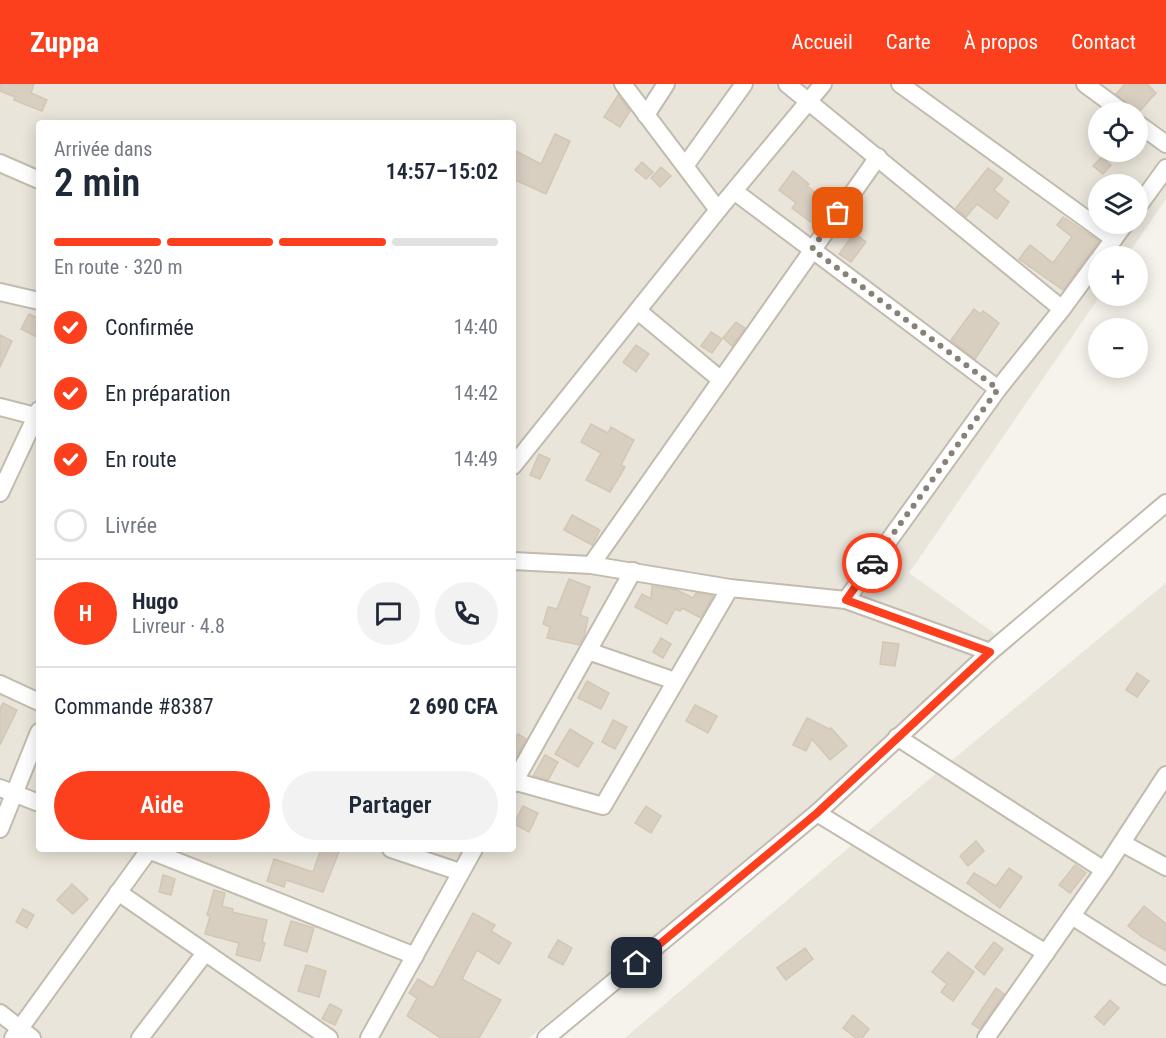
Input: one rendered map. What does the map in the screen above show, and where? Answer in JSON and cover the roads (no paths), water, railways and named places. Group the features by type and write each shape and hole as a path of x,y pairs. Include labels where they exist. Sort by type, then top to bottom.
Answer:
{"street":[{"path":"623,84 718,210"},
{"path":"646,115 666,84"},
{"path":"685,166 744,84"},
{"path":"787,84 1062,309"},
{"path":"516,462 718,210 823,84"},
{"path":"900,84 1114,239"},
{"path":"1085,84 1109,102"},
{"path":"1148,131 1166,144"},
{"path":"591,565 878,158"},
{"path":"0,163 36,179"},
{"path":"1148,193 1166,168"},
{"path":"734,191 998,389"},
{"path":"1109,246 1118,234"},
{"path":"846,600 998,389 1088,274"},
{"path":"0,292 36,300"},
{"path":"638,311 721,380"},
{"path":"0,407 36,414"},
{"path":"0,493 36,418"},
{"path":"546,1038 817,813 990,652 1166,503"},
{"path":"516,561 591,565 730,588 846,600 990,652"},
{"path":"516,778 633,571"},
{"path":"516,783 603,806 730,588"},
{"path":"588,651 675,681"},
{"path":"0,684 36,701"},
{"path":"0,829 7,790 36,737"},
{"path":"897,737 1104,870"},
{"path":"986,1038 1104,870 1166,775"},
{"path":"7,790 36,802"},
{"path":"817,813 1046,953"},
{"path":"1122,843 1166,867"},
{"path":"0,1013 21,1035 147,852"},
{"path":"153,852 415,956"},
{"path":"400,852 460,872"},
{"path":"369,1038 472,852"},
{"path":"118,892 328,1038"},
{"path":"1072,916 1166,976"},
{"path":"140,1038 205,953"}]}
